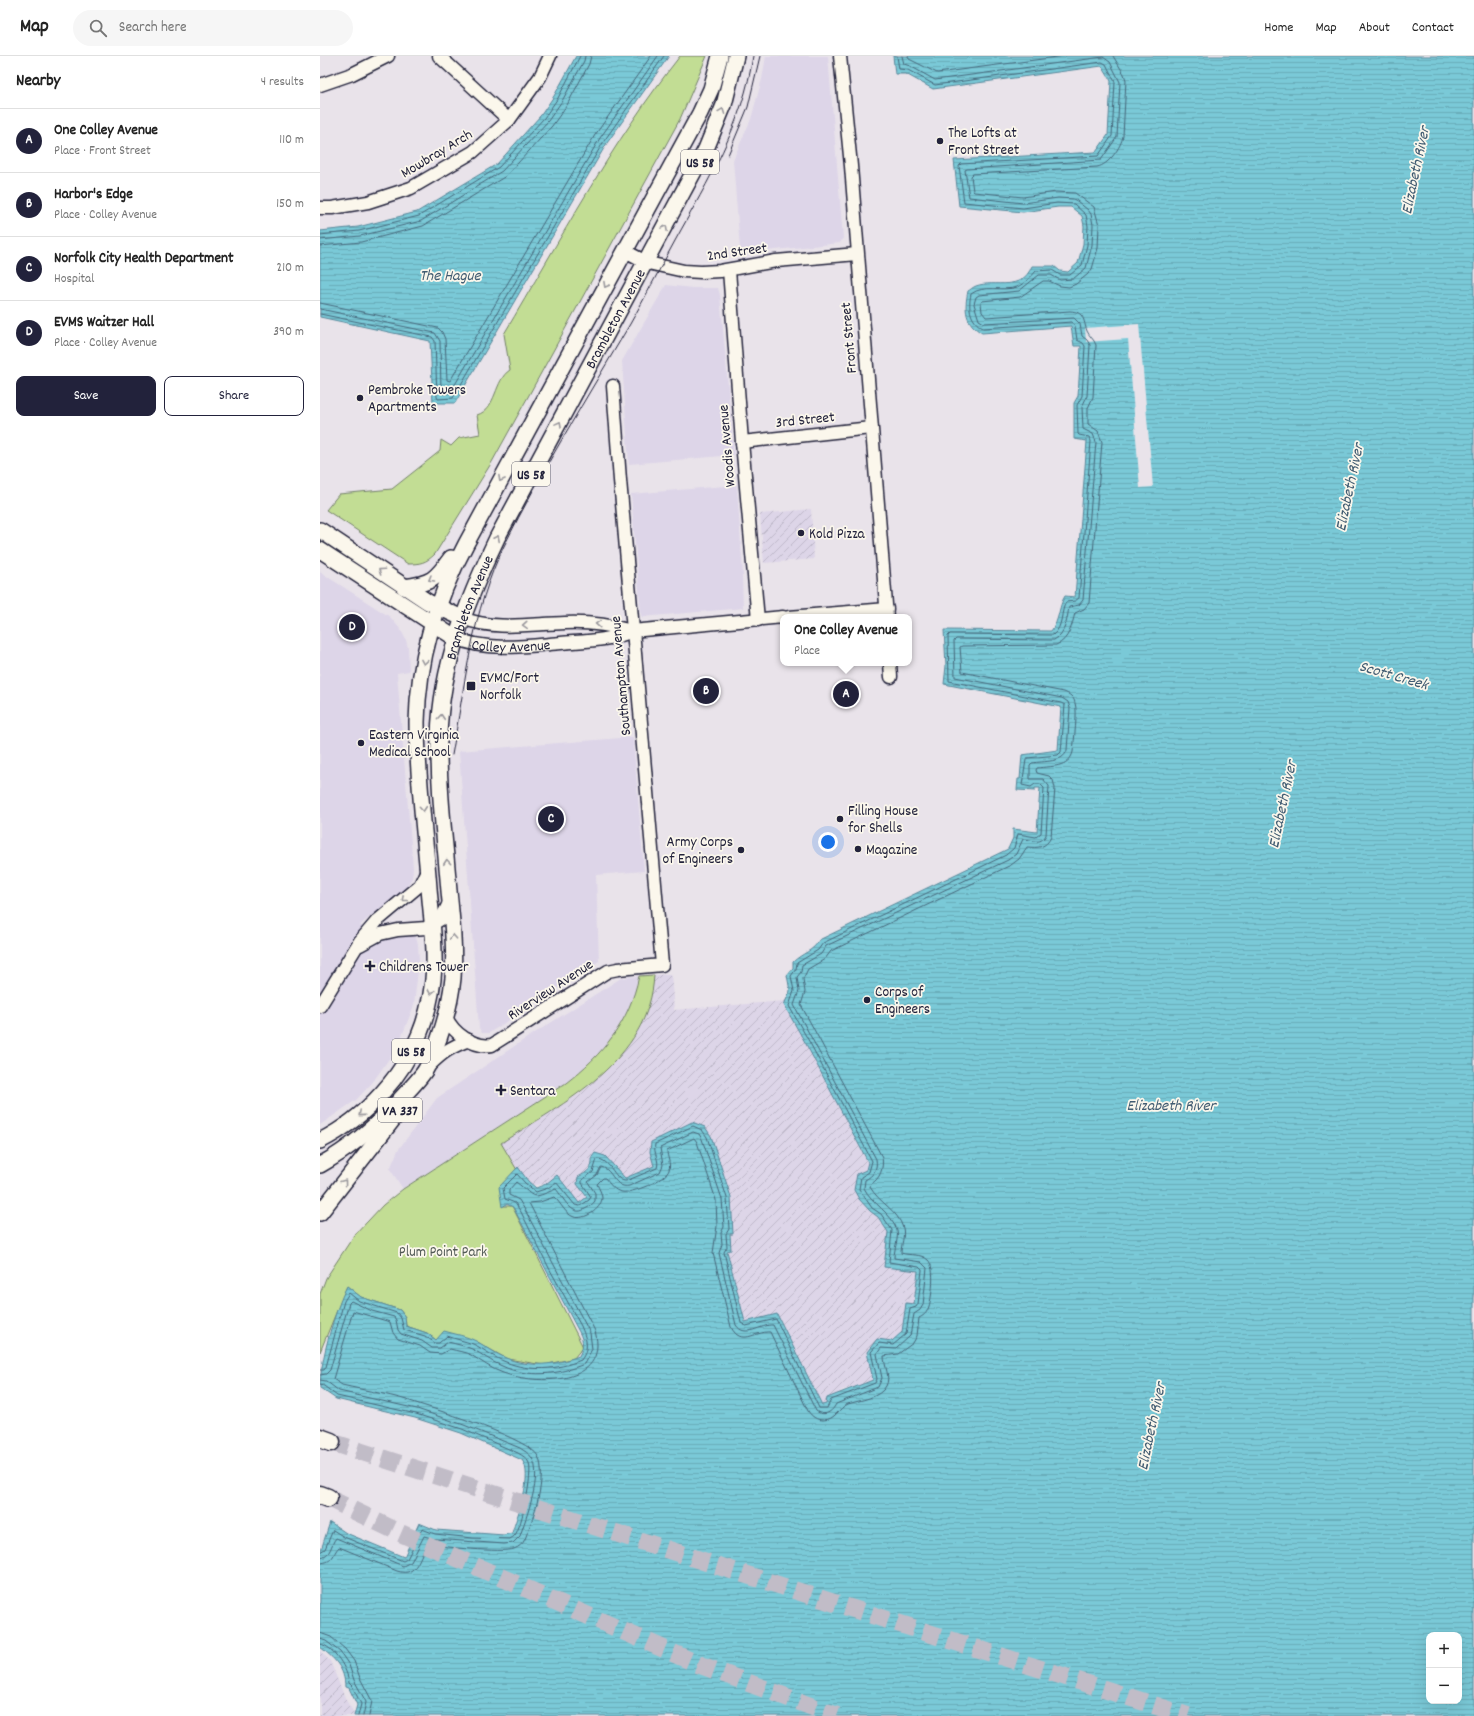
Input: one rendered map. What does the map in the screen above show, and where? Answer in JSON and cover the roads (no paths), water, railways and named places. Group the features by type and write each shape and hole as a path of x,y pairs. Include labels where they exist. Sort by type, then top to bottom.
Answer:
{"main road":[{"name":"Brambleton Avenue","path":"320,1141 342,1128 374,1102 388,1086 408,1058 420,1035 432,987 434,960 417,721 422,672 437,607 458,558 480,516 700,113 710,89 720,56"},
{"name":"Brambleton Avenue","path":"320,1165 378,1123 426,1069 446,1017 452,979 453,956 441,791 439,735 445,686 455,638 477,581 497,538 706,149 724,105 736,56"},
{"path":"404,586 420,584 435,579 480,516"},
{"name":"Colley Avenue","path":"320,530 437,607 462,618"},
{"name":"Colley Avenue","path":"320,550 455,638"},
{"name":"VA 337","path":"320,1213 410,1097 426,1069"}],"street":[{"path":"320,85 352,74 388,56"},
{"path":"439,56 509,120"},
{"name":"Mowbray Arch","path":"320,208 332,208 368,202 411,188 473,152 509,120 540,77 550,56"},
{"name":"Front Street","path":"840,56 851,166 887,613"},
{"name":"2nd Street","path":"625,251 646,262 689,271 709,272 729,270 776,261 857,254"},
{"name":"Woodis Avenue","path":"729,270 742,442 758,620"},
{"name":"Southampton Avenue","path":"613,386 657,965"},
{"name":"3rd Street","path":"742,442 872,428"},
{"path":"862,614 887,613"},
{"name":"Colley Avenue","path":"462,618 495,626 579,623 614,625 632,631"},
{"name":"Colley Avenue","path":"455,638 480,646 511,647 614,638 632,631 780,618"},
{"path":"890,666 891,677"},
{"path":"320,1006 355,948 377,921 420,886 428,869"},
{"path":"355,948 380,934 398,930 426,928 441,919 450,901"},
{"name":"Riverview Avenue","path":"446,1017 450,1027 468,1040 484,1045 492,1045 608,971 657,965"},
{"path":"426,1069 450,1047 468,1040"}],"water":[{"name":"The Hague","path":"576,56 669,56 607,143 455,403 433,403 430,341 320,317 320,231 358,227 417,212 497,164 541,115 554,96"},
{"name":"Elizabeth River","path":"893,56 1474,56 1474,1716 354,1716 357,1705 349,1688 345,1687 341,1669 334,1659 320,1647 320,1553 330,1522 346,1533 404,1557 419,1523 436,1530 504,1535 512,1533 521,1506 525,1485 526,1475 522,1460 461,1433 415,1418 336,1399 320,1388 325,1350 342,1296 347,1286 361,1297 400,1310 405,1317 406,1326 427,1333 436,1340 444,1331 460,1335 476,1341 506,1358 524,1363 543,1364 561,1362 579,1356 583,1345 579,1332 513,1207 507,1204 502,1207 499,1187 518,1167 528,1181 536,1188 546,1184 557,1175 579,1203 587,1197 577,1184 578,1177 591,1167 592,1157 595,1153 605,1156 625,1178 654,1166 650,1152 651,1142 692,1122 705,1127 711,1136 731,1197 733,1234 730,1234 731,1250 727,1251 745,1322 777,1314 822,1405 826,1404 827,1398 873,1380 867,1352 877,1339 892,1341 902,1332 906,1303 914,1304 918,1271 884,1267 888,1232 878,1217 859,1199 854,1190 857,1174 866,1170 868,1162 784,1005 790,991 787,975 793,968 793,962 814,947 819,940 1008,849 1013,838 1013,829 1037,832 1040,788 1035,788 1035,791 1017,790 1018,779 1020,779 1022,755 1058,750 1061,707 944,684 946,666 944,630 1051,631 1056,622 1065,596 1075,597 1087,441 1074,439 1074,403 1078,396 1081,346 1074,346 1071,326 982,333 972,325 969,320 966,304 968,291 974,287 983,284 1007,284 1021,280 1032,266 1054,266 1060,271 1068,272 1078,263 1083,244 1084,226 1082,216 1071,207 1058,207 1023,212 959,206 954,160 1096,152 1108,135 1111,81 1102,66 933,89 906,74 895,74"}],"tunnel":[{"path":"331,1442 1188,1716"},
{"path":"328,1498 398,1532 698,1664 837,1716"}],"tram line":[{"path":"452,755 471,648 484,596 493,570 534,490 630,324 712,174 733,128 741,105 753,56"},
{"path":"728,155 748,107 760,56"}],"place":[{"name":"The Lofts at Front Street","path":"940,141"},
{"name":"Pembroke Towers Apartments","path":"360,398"},
{"name":"Kold Pizza","path":"801,533"},
{"name":"EVMS Waitzer Hall","path":"352,627"},
{"name":"EVMC/Fort Norfolk","path":"471,686"},
{"name":"Harbor's Edge","path":"706,691"},
{"name":"One Colley Avenue","path":"846,694"},
{"name":"Eastern Virginia Medical School","path":"361,743"},
{"name":"Norfolk City Health Department","path":"551,819"},
{"name":"Filling House for Shells","path":"840,819"},
{"name":"Magazine","path":"858,849"},
{"name":"Army Corps of Engineers","path":"741,850"},
{"name":"Childrens Tower","path":"370,966"},
{"name":"Corps of Engineers","path":"867,1000"},
{"name":"Sentara","path":"501,1090"}],"water label":[{"name":"Scott Creek","path":"1394,674"}],"park label":[{"name":"Plum Point Park","path":"443,1251"}]}
